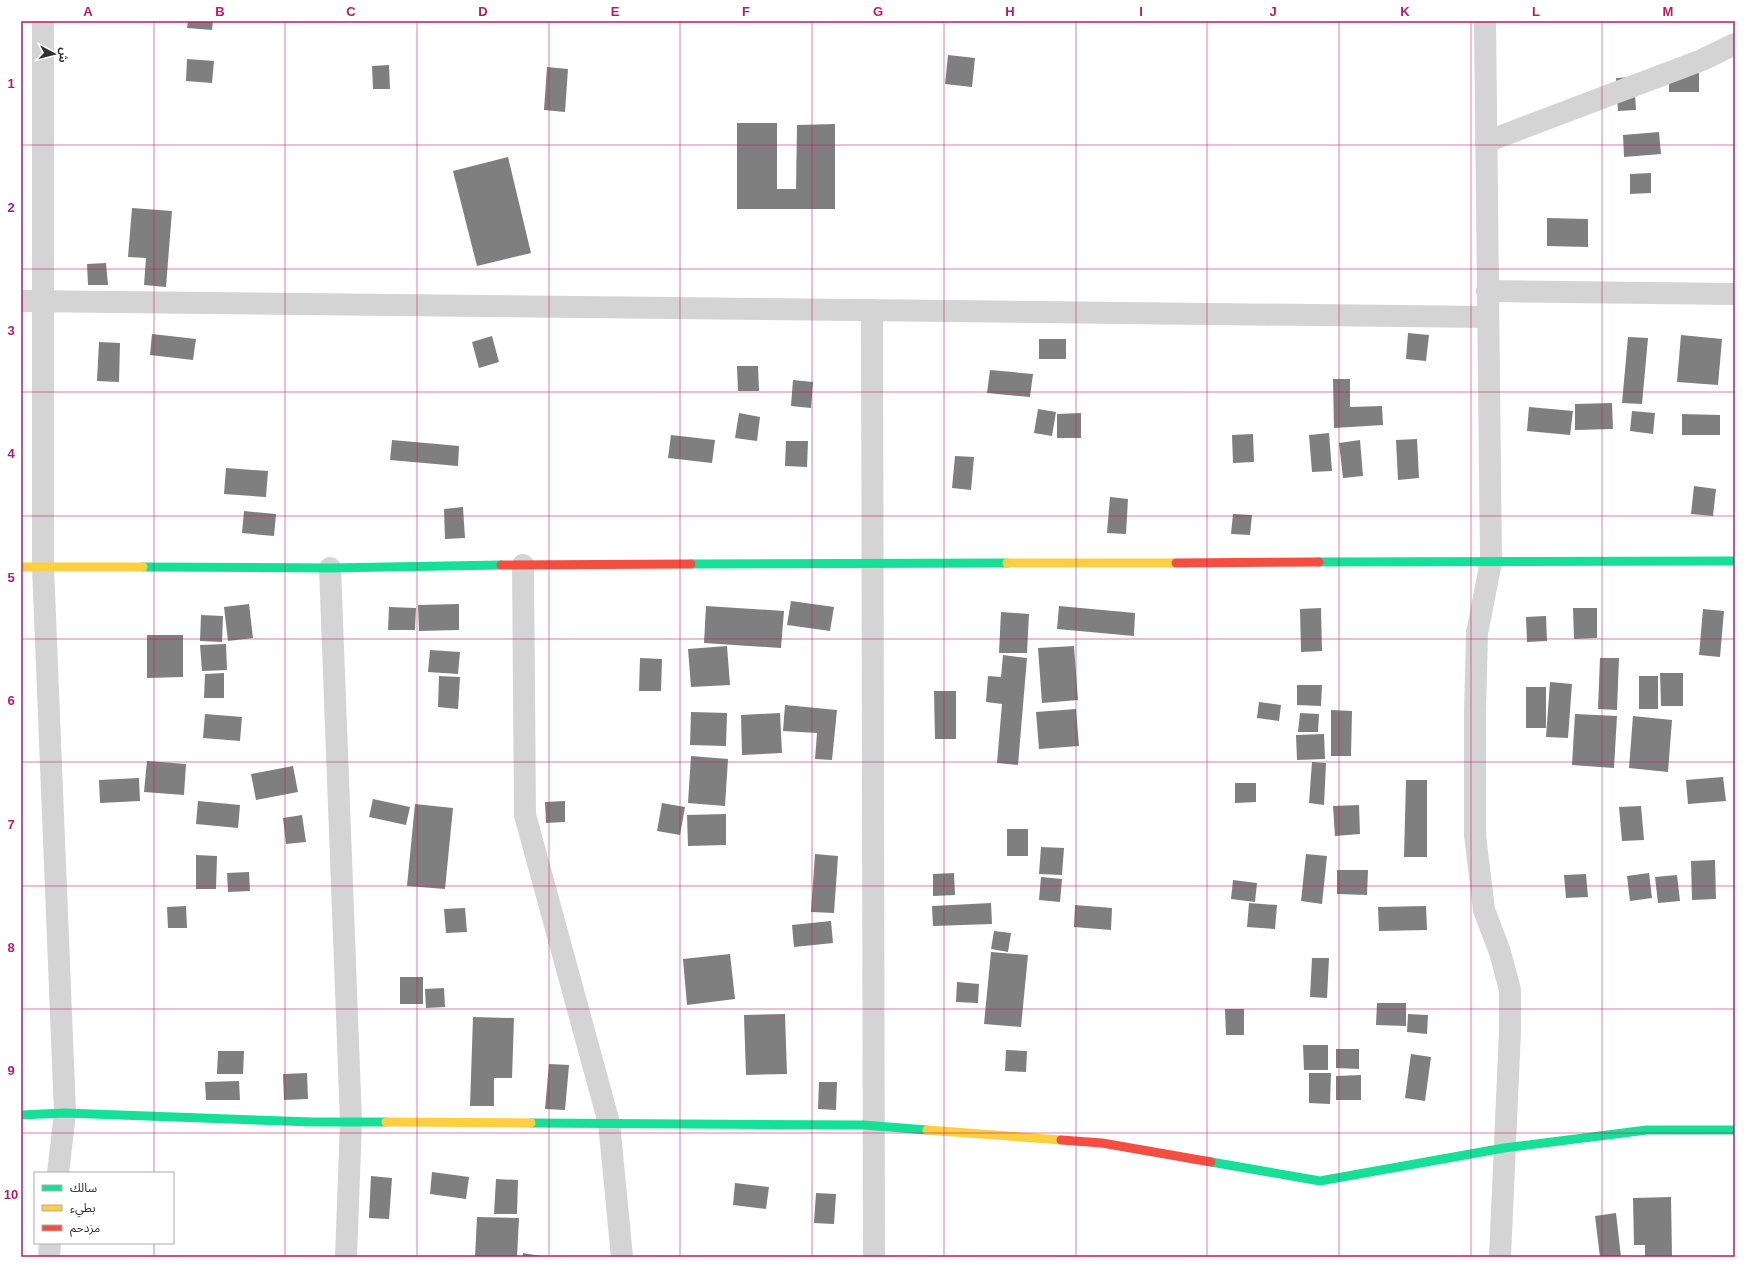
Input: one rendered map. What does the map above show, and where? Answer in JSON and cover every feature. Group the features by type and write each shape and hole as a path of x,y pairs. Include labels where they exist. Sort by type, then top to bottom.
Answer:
{"street":[{"path":"43,21 43,567 65,1113 58,1172"},
{"path":"1485,21 1491,562 1477,633 1475,713 1475,835 1484,910 1500,952 1510,990 1510,1032 1500,1257"},
{"path":"1486,142 1702,60 1735,44"},
{"path":"1488,291 1735,294"},
{"path":"21,301 43,300 1488,317"},
{"path":"872,310 874,1257"},
{"path":"21,567 330,568 523,565 1735,561"},
{"path":"523,565 525,815 609,1123 622,1257"},
{"path":"330,568 351,1122 346,1257"},
{"path":"21,1115 65,1113 351,1122 874,1125 1102,1143 1320,1181 1504,1148 1647,1130 1735,1130"},
{"path":"49,1257 50,1244"}],"building":[{"path":"188,21 213,21 212,30 187,28"},
{"path":"948,55 975,58 972,87 945,84"},
{"path":"187,59 214,61 212,83 186,81"},
{"path":"389,65 390,89 373,89 372,66"},
{"path":"547,67 568,69 565,112 544,110"},
{"path":"1669,70 1699,71 1699,92 1669,92"},
{"path":"1634,77 1636,110 1618,111 1616,78"},
{"path":"737,123 777,123 777,189 796,189 797,125 835,124 835,209 737,209"},
{"path":"1659,132 1661,154 1624,157 1623,135"},
{"path":"508,157 531,253 477,266 453,171"},
{"path":"1651,173 1651,193 1630,194 1630,174"},
{"path":"132,208 172,211 166,287 144,285 146,258 128,257"},
{"path":"1547,218 1588,219 1588,247 1547,246"},
{"path":"106,263 108,285 88,285 87,264"},
{"path":"1408,333 1429,335 1426,361 1406,359"},
{"path":"152,334 196,339 193,360 150,355"},
{"path":"1681,335 1722,339 1718,385 1677,382"},
{"path":"492,336 499,362 479,368 472,342"},
{"path":"1628,337 1648,338 1642,404 1622,403"},
{"path":"1039,339 1066,339 1066,359 1039,359"},
{"path":"99,342 120,343 119,382 97,381"},
{"path":"737,366 758,366 759,391 738,391"},
{"path":"990,370 1033,374 1030,397 987,393"},
{"path":"1333,379 1350,379 1350,407 1382,406 1383,425 1334,428"},
{"path":"793,380 813,382 811,408 791,406"},
{"path":"1612,403 1613,429 1575,430 1575,404"},
{"path":"1529,407 1573,411 1570,435 1527,431"},
{"path":"1038,409 1056,412 1052,436 1034,433"},
{"path":"1632,411 1655,413 1653,434 1630,431"},
{"path":"739,413 760,417 757,441 735,438"},
{"path":"1081,413 1081,438 1057,438 1057,414"},
{"path":"1682,414 1720,415 1720,435 1682,435"},
{"path":"1329,433 1332,471 1312,472 1309,435"},
{"path":"1253,434 1254,462 1233,463 1232,435"},
{"path":"671,435 715,440 712,463 668,458"},
{"path":"1417,439 1419,478 1398,480 1396,440"},
{"path":"392,440 459,446 458,466 390,460"},
{"path":"1360,440 1363,476 1343,478 1339,443"},
{"path":"786,441 808,441 807,467 785,466"},
{"path":"955,456 974,457 971,490 952,488"},
{"path":"226,468 268,471 266,497 224,494"},
{"path":"1694,486 1716,489 1713,516 1691,514"},
{"path":"1110,497 1128,499 1126,534 1107,533"},
{"path":"463,507 465,538 445,539 444,509"},
{"path":"244,511 276,514 274,536 242,533"},
{"path":"1233,514 1252,515 1250,535 1231,534"},
{"path":"791,601 834,607 830,631 787,625"},
{"path":"249,604 253,638 228,641 224,607"},
{"path":"459,604 459,630 419,631 418,605"},
{"path":"706,606 784,611 781,648 704,643"},
{"path":"1059,606 1135,613 1134,636 1057,629"},
{"path":"389,607 416,608 415,630 388,630"},
{"path":"1321,608 1322,651 1301,652 1300,609"},
{"path":"1573,608 1597,608 1597,638 1574,639"},
{"path":"1703,609 1724,611 1720,657 1699,655"},
{"path":"1001,612 1029,614 1027,653 999,653"},
{"path":"201,615 223,616 222,642 200,641"},
{"path":"1546,616 1547,641 1527,642 1526,617"},
{"path":"147,635 183,635 183,677 147,678"},
{"path":"226,644 227,670 202,671 200,645"},
{"path":"727,646 730,685 691,687 688,649"},
{"path":"1074,646 1078,700 1042,703 1038,648"},
{"path":"430,650 460,652 458,674 428,672"},
{"path":"1003,655 1027,658 1018,765 997,763 1002,704 986,702 988,676 1001,677"},
{"path":"640,658 662,659 661,691 639,691"},
{"path":"1600,658 1619,658 1617,710 1598,709"},
{"path":"224,673 224,698 204,698 205,674"},
{"path":"1660,673 1683,673 1683,706 1661,706"},
{"path":"439,676 460,677 458,709 438,707"},
{"path":"1639,676 1658,676 1658,709 1639,709"},
{"path":"1550,682 1572,684 1568,738 1546,737"},
{"path":"1297,685 1322,685 1321,706 1297,705"},
{"path":"1526,687 1546,687 1546,728 1526,728"},
{"path":"934,691 956,691 956,739 935,739"},
{"path":"1259,702 1281,705 1279,721 1257,718"},
{"path":"785,705 837,710 832,760 815,759 817,733 783,731"},
{"path":"1076,709 1079,746 1039,749 1036,712"},
{"path":"1331,710 1352,711 1351,756 1331,756"},
{"path":"691,712 727,713 726,746 690,745"},
{"path":"780,713 782,753 742,755 741,715"},
{"path":"1300,713 1319,714 1318,732 1298,732"},
{"path":"205,714 242,717 240,741 203,738"},
{"path":"1575,714 1617,716 1614,768 1572,765"},
{"path":"1633,716 1672,720 1668,772 1629,768"},
{"path":"1324,734 1325,759 1297,760 1296,735"},
{"path":"691,756 728,759 725,806 688,803"},
{"path":"147,761 186,764 184,795 144,792"},
{"path":"1312,762 1326,763 1324,805 1309,803"},
{"path":"293,766 298,792 256,800 251,774"},
{"path":"1723,777 1726,801 1688,804 1686,780"},
{"path":"139,778 140,801 100,803 99,780"},
{"path":"1406,780 1427,780 1427,857 1404,857"},
{"path":"1235,783 1256,783 1256,802 1235,803"},
{"path":"373,799 410,807 406,825 369,817"},
{"path":"198,801 240,805 238,828 196,824"},
{"path":"565,801 565,822 546,823 545,802"},
{"path":"662,803 685,807 680,835 657,831"},
{"path":"415,804 453,808 445,889 407,886"},
{"path":"1359,805 1360,834 1335,836 1333,806"},
{"path":"1641,806 1644,840 1622,841 1619,807"},
{"path":"726,814 726,845 688,846 687,815"},
{"path":"302,815 306,842 286,844 283,818"},
{"path":"1007,829 1028,829 1028,856 1007,856"},
{"path":"1041,847 1064,848 1062,875 1039,874"},
{"path":"815,854 838,856 834,913 811,912"},
{"path":"1306,854 1327,856 1322,904 1301,901"},
{"path":"196,855 217,856 216,889 196,889"},
{"path":"1715,860 1716,899 1692,900 1691,861"},
{"path":"1337,870 1368,870 1367,895 1337,894"},
{"path":"249,872 250,891 228,892 227,873"},
{"path":"954,873 955,895 933,896 933,874"},
{"path":"1649,873 1652,898 1630,901 1627,876"},
{"path":"1586,874 1588,897 1566,898 1564,875"},
{"path":"1677,875 1680,901 1658,903 1655,877"},
{"path":"1041,877 1062,879 1060,902 1039,900"},
{"path":"1233,880 1257,883 1255,902 1231,899"},
{"path":"991,903 992,924 933,926 932,906"},
{"path":"1249,903 1277,905 1275,929 1247,927"},
{"path":"1075,905 1112,908 1111,930 1074,927"},
{"path":"186,906 187,928 168,928 167,907"},
{"path":"1426,906 1427,930 1379,931 1378,907"},
{"path":"465,908 467,932 446,933 444,909"},
{"path":"831,921 833,943 794,947 792,925"},
{"path":"994,931 1011,933 1008,952 991,949"},
{"path":"991,952 1028,955 1021,1027 984,1024"},
{"path":"730,954 735,999 687,1005 683,959"},
{"path":"1312,958 1329,958 1327,998 1310,997"},
{"path":"400,977 423,977 423,1004 400,1004"},
{"path":"957,982 979,984 978,1003 956,1002"},
{"path":"444,988 445,1007 426,1008 425,989"},
{"path":"1377,1003 1406,1003 1406,1026 1376,1025"},
{"path":"1225,1009 1244,1009 1244,1035 1226,1035"},
{"path":"785,1014 787,1074 746,1075 744,1015"},
{"path":"1408,1014 1428,1015 1427,1034 1407,1032"},
{"path":"473,1017 514,1018 512,1078 494,1078 494,1106 470,1106"},
{"path":"1303,1045 1328,1045 1328,1070 1304,1070"},
{"path":"1336,1049 1359,1049 1359,1069 1336,1068"},
{"path":"1006,1050 1027,1051 1026,1072 1005,1071"},
{"path":"218,1051 244,1051 243,1074 217,1074"},
{"path":"1411,1054 1431,1057 1425,1101 1405,1098"},
{"path":"549,1064 569,1065 565,1110 545,1109"},
{"path":"307,1073 308,1099 284,1100 283,1074"},
{"path":"1309,1073 1331,1073 1330,1104 1309,1103"},
{"path":"1361,1075 1361,1100 1336,1100 1336,1076"},
{"path":"239,1081 240,1100 206,1100 205,1082"},
{"path":"819,1082 837,1082 836,1110 818,1109"},
{"path":"432,1172 469,1177 466,1199 430,1194"},
{"path":"371,1176 392,1178 389,1219 369,1218"},
{"path":"496,1179 518,1180 517,1214 494,1214"},
{"path":"735,1183 769,1187 766,1209 733,1205"},
{"path":"816,1193 836,1194 834,1224 814,1223"},
{"path":"1671,1197 1672,1257 1645,1257 1645,1245 1634,1245 1633,1198"},
{"path":"1616,1213 1621,1257 1600,1257 1595,1216"},
{"path":"477,1217 519,1218 517,1257 475,1257"},
{"path":"523,1253 541,1256 523,1257"}],"traffic: fast":[{"path":"1319,562 1735,561"},
{"path":"691,564 1007,563"},
{"path":"143,567 330,568 501,565"},
{"path":"21,1115 65,1113 312,1122 386,1122"},
{"path":"531,1123 863,1125 927,1130"},
{"path":"1211,1162 1320,1181 1504,1148 1647,1130 1735,1130"}],"traffic: slow":[{"path":"1007,563 1176,563"},
{"path":"21,567 143,567"},
{"path":"386,1122 531,1123"},
{"path":"927,1130 1061,1140"}],"traffic: jam":[{"path":"1176,563 1319,562"},
{"path":"501,565 691,564"},
{"path":"1061,1140 1102,1143 1211,1162"}]}
